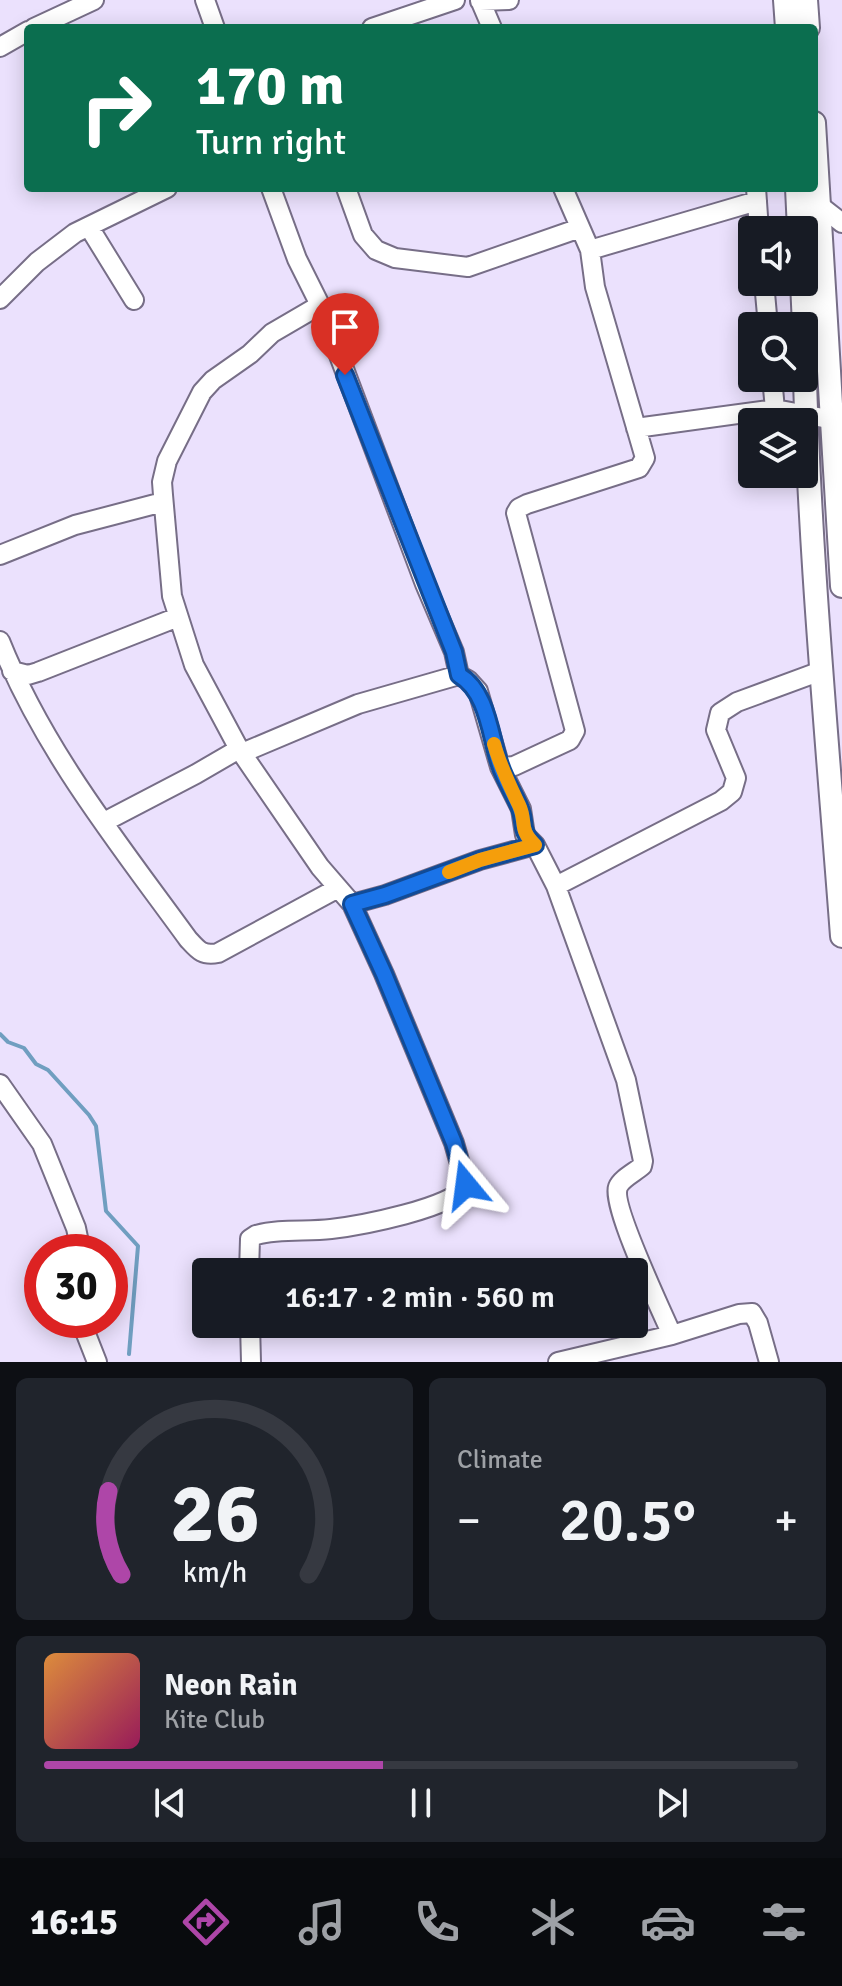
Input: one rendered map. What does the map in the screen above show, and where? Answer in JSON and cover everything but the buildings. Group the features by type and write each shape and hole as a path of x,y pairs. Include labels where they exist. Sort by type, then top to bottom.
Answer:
{"main road":[{"path":"785,0 787,24"},
{"path":"806,0 808,24"},
{"path":"818,189 842,586"},
{"path":"797,192 798,216"},
{"path":"810,488 842,936"}],"street":[{"path":"43,24 94,0"},
{"path":"205,0 214,24"},
{"path":"384,24 455,0"},
{"path":"490,24 480,0 509,0"},
{"path":"0,47 24,33"},
{"path":"0,299 37,262 75,233 159,192"},
{"path":"272,192 297,259 320,305 425,584 454,652 459,675"},
{"path":"347,192 363,235 376,250 395,258 468,267 580,228"},
{"path":"500,767 514,766 570,740 575,731 516,513 527,504 639,468 645,458 595,287 590,250 565,192"},
{"path":"590,250 756,194 758,216"},
{"path":"819,205 842,223"},
{"path":"89,227 134,300"},
{"path":"248,1258 250,1239 256,1235 331,1229 388,1219 454,1196 464,1191 466,1185 454,1143 352,904 320,867 240,751 194,665 178,617 168,559 162,482 167,461 202,392 272,333 320,305"},
{"path":"636,428 738,414"},
{"path":"818,416 834,420"},
{"path":"0,555 75,525 163,502"},
{"path":"12,671 28,675 38,672 178,617"},
{"path":"0,641 12,671 70,774 201,953 218,953 338,888"},
{"path":"556,886 721,801 732,792 736,778 716,730 720,713 737,702 821,671"},
{"path":"104,822 240,751 358,704 459,675 468,680 478,691 500,767 521,809 525,835 535,845 556,886 629,1092 643,1161 642,1166 621,1183 617,1195 640,1264 672,1335"},
{"path":"352,904 480,860 535,845"},
{"path":"0,1084 42,1144 77,1234"},
{"path":"558,1362 752,1313 769,1362"},
{"path":"88,1338 97,1362"},
{"path":"250,1338 251,1362"}],"waterway":[{"path":"0,1034 8,1042 24,1048 36,1064 48,1070 96,1126 106,1211 138,1246 129,1354"}],"slow traffic":[{"path":"449,872 535,845 525,835 521,809 500,767 494,744"}],"route":[{"path":"345,375 454,652 459,675 478,691 500,767 521,809 522,827 535,845 480,860 352,904 454,1143 466,1185"}]}
